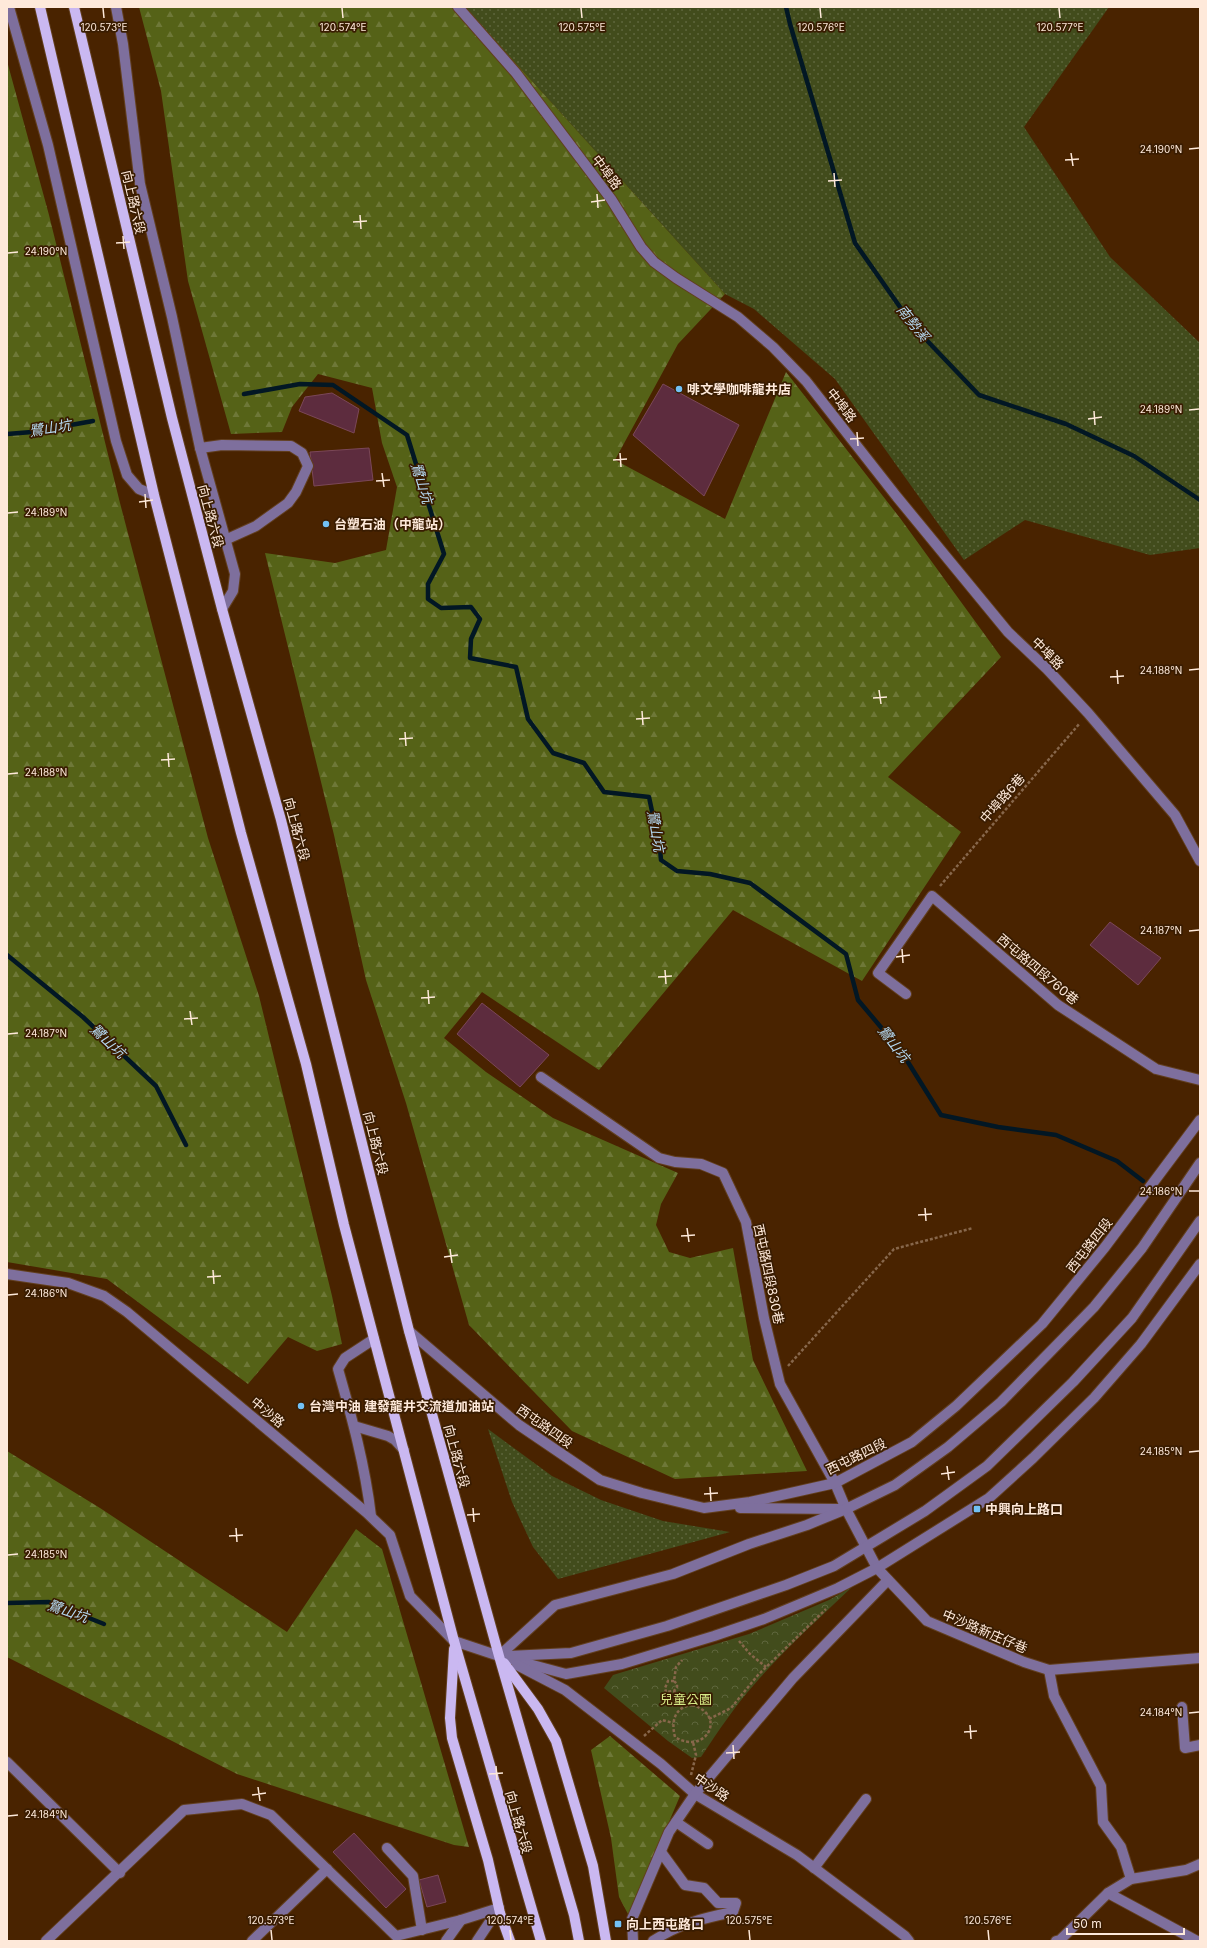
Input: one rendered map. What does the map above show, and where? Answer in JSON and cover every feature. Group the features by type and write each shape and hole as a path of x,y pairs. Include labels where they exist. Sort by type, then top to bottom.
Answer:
{"main road":[{"name":"向上路六段","path":"40,7 154,495 241,833 306,1064 344,1225 454,1641 541,1941"},
{"name":"向上路六段","path":"74,7 172,418 222,609 285,835 409,1330 499,1656 572,1908 579,1941"},
{"name":"向上路六段","path":"454,1641 450,1718 452,1738 488,1860 499,1908 510,1941"},
{"name":"向上路六段","path":"499,1656 538,1708 556,1740 593,1866 606,1941"}],"street":[{"path":"9,7 48,145 116,441 127,475 139,489 154,495"},
{"path":"116,7 123,44 140,184 172,317 200,448 224,540 235,574 233,591 222,609"},
{"name":"中埠路","path":"458,7 516,73 611,199 641,248 654,262 676,278 738,317 773,347 806,381 907,509 1003,626 1088,713 1175,815 1200,861"},
{"path":"200,448 222,445 291,446 302,453 308,466 296,492 288,504 256,526 224,540"},
{"path":"906,994 878,973 932,896"},
{"name":"西屯路四段760巷","path":"932,896 1058,1005 1156,1069 1200,1080"},
{"name":"西屯路四段830巷","path":"541,1078 659,1158 675,1162 701,1164 723,1173 746,1222 764,1318 780,1384 836,1483"},
{"name":"西屯路四段","path":"409,1330 519,1425 600,1480 704,1508 750,1502 836,1483 912,1442 956,1406 1042,1324 1105,1247 1200,1120"},
{"path":"499,1656 555,1605 673,1574 735,1549 807,1525 846,1509 895,1485 948,1446 1001,1402 1094,1307 1142,1248 1200,1163"},
{"path":"499,1656 571,1653 667,1626 793,1583 834,1566 925,1511 987,1466 1073,1382 1132,1318 1200,1221"},
{"path":"454,1641 499,1656 566,1674 622,1664 714,1636 764,1619 838,1588 877,1568 989,1498 1033,1458 1094,1398 1141,1344 1200,1264"},
{"name":"中沙路","path":"7,1274 68,1283 104,1296 127,1312 371,1516 390,1535 410,1596 454,1641"},
{"path":"371,1516 366,1477 338,1369 345,1358 374,1339"},
{"path":"354,1426 388,1436 395,1440 404,1450"},
{"name":"中沙路新庄仔巷","path":"836,1483 846,1509 877,1568 927,1621 1024,1662 1049,1670 1200,1658"},
{"path":"704,1508 846,1509"},
{"path":"635,1939 632,1919 669,1832 676,1822 691,1791 793,1678 888,1580"},
{"name":"中沙路","path":"499,1656 565,1690 662,1764 691,1791 797,1855 910,1941"},
{"path":"1049,1670 1054,1696 1101,1786 1103,1822 1121,1847 1131,1879"},
{"path":"1182,1707 1185,1748 1200,1745"},
{"path":"7,1762 120,1873"},
{"path":"814,1868 866,1799"},
{"path":"46,1941 120,1873 184,1810 242,1804 271,1815 396,1938 499,1908"},
{"path":"676,1822 708,1844"},
{"path":"387,1848 413,1876 422,1930"},
{"path":"661,1852 685,1885 704,1888 718,1903"},
{"path":"1056,1941 1060,1940 1108,1893 1131,1879 1186,1870 1200,1864"},
{"path":"252,1941 327,1869"},
{"path":"1108,1893 1196,1941"},
{"path":"653,1941 677,1927 699,1919 734,1912 736,1903 718,1903 699,1919"},
{"path":"477,1941 499,1908"},
{"path":"446,1941 461,1920"}],"path":[{"name":"中埠路6巷","path":"932,896 1088,713"},
{"path":"778,1377 894,1249 973,1228"},
{"path":"709,1719 731,1708 766,1667 826,1609"},
{"path":"737,1639 750,1654 766,1667"},
{"path":"674,1691 682,1707"},
{"path":"692,1705 700,1707 707,1714 709,1719 711,1730 704,1738 693,1742 682,1741 675,1737 673,1723 676,1714 682,1707 692,1705"},
{"path":"634,1744 662,1720 673,1723"},
{"path":"691,1791 696,1755 693,1742"}],"green space":[{"path":"139,7 465,7 725,294 678,344 615,460 725,519 786,372 900,518 1001,657 888,777 961,832 862,981 733,910 599,1070 482,992 444,1038 486,1072 553,1118 678,1173 661,1204 656,1225 669,1252 690,1258 733,1248 753,1360 807,1471 675,1479 572,1431 469,1325 406,1103 366,980 334,835 265,553 335,563 386,550 397,487 382,443 372,388 318,374 292,407 282,432 231,434 188,281 161,91"},
{"path":"465,7 1109,7 1024,127 1110,257 1200,343 1200,548 1150,555 1025,520 964,560 835,379 754,309 725,294"},
{"path":"7,61 49,215 120,503 208,838 259,996 332,1296 342,1344 317,1351 288,1337 248,1384 107,1279 7,1262"},
{"path":"488,1429 552,1476 601,1500 663,1521 730,1532 558,1579 533,1547 512,1502"},
{"path":"7,1451 100,1508 287,1632 356,1529 382,1549 469,1847 454,1845 237,1774 7,1657"},
{"name":"兒童公園","path":"852,1587 793,1643 751,1688 721,1727 701,1757 692,1758 668,1741 604,1688 613,1675 749,1634 829,1600"},
{"path":"610,1736 680,1796 629,1916 619,1897 611,1838 591,1750"}],"building":[{"path":"663,384 739,425 704,496 633,435"},
{"path":"332,393 359,409 354,433 299,411 305,397"},
{"path":"369,448 373,480 314,486 310,452"},
{"path":"1110,922 1161,958 1138,985 1090,945"},
{"path":"482,1003 549,1055 520,1087 457,1034"},
{"path":"354,1833 406,1889 386,1908 333,1852"},
{"path":"438,1875 446,1902 427,1907 419,1880"}],"waterway":[{"name":"南勢溪","path":"786,7 855,243 914,327 979,395 1066,424 1134,456 1200,500"},
{"name":"鷺山坑","path":"244,394 300,384 333,385 407,435 444,554 428,584 428,599 441,608 471,607 480,619 471,639 470,658 516,667 528,719 553,753 584,763 604,792 649,797 661,860 677,871 710,874 750,883 846,954 858,1000 901,1051 941,1115 998,1127 1056,1135 1117,1161 1143,1181"},
{"name":"鷺山坑","path":"7,434 32,432 93,421"},
{"name":"鷺山坑","path":"7,955 83,1017 156,1086 186,1145"},
{"name":"鷺山坑","path":"7,1603 49,1602 104,1624"}],"place":[{"name":"啡文學咖啡龍井店","path":"679,389"},
{"name":"台塑石油（中龍站）","path":"326,524"},
{"name":"台灣中油 建發龍井交流道加油站","path":"301,1406"},
{"name":"中興向上路口","path":"977,1509"},
{"name":"向上西屯路口","path":"618,1924"}]}
